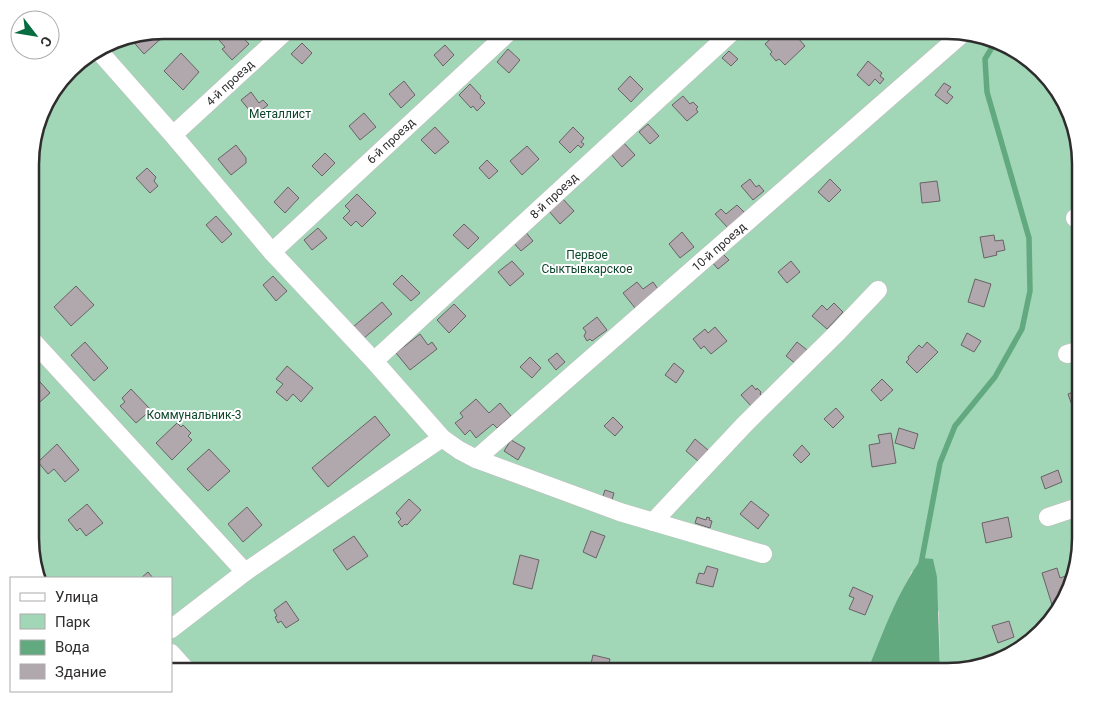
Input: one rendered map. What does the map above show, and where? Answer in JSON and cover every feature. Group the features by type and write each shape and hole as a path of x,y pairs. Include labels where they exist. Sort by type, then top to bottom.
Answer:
{"street":[{"name":"4-й проезд","path":"173,135 277,39"},
{"name":"6-й проезд","path":"272,252 501,39"},
{"name":"8-й проезд","path":"374,361 724,39"},
{"name":"10-й проезд","path":"476,459 956,39"},
{"path":"102,55 272,252 374,361 442,438 476,459 620,512 763,554"},
{"path":"653,522 744,425 878,290"},
{"path":"39,348 245,572"},
{"path":"172,628 245,572 442,438"},
{"path":"1048,517 1072,509"}],"green space":[{"path":"155,39 956,39 987,45 1017,60 1036,75 1056,101 1068,131 1072,155 1072,547 1070,563 1059,594 1036,627 1010,647 972,661 940,663 939,612 912,571 871,663 172,663 172,577 45,577 41,563 39,538 39,164 41,139 55,101 81,70 101,55 124,45"}],"water":[{"path":"922,558 933,559 937,577 940,663 871,663 898,599"}],"building":[{"path":"161,39 144,54 134,42"},
{"path":"244,39 249,44 232,60 222,49 225,47 219,40"},
{"path":"770,39 799,39 805,46 785,65 779,59 776,61 770,54 772,52 765,44"},
{"path":"302,43 312,53 302,64 291,54"},
{"path":"445,45 454,55 443,66 434,55"},
{"path":"508,49 520,60 509,73 497,62"},
{"path":"729,51 738,59 731,66 722,58"},
{"path":"181,53 199,72 183,90 164,71"},
{"path":"868,61 882,73 880,76 884,79 880,84 875,79 869,86 857,75"},
{"path":"630,76 643,89 631,102 618,89"},
{"path":"404,81 415,95 401,108 389,94"},
{"path":"944,83 951,87 947,92 953,97 947,104 935,95"},
{"path":"470,84 485,103 477,111 473,106 471,108 459,95"},
{"path":"251,92 259,103 263,100 268,105 254,116 241,100"},
{"path":"683,96 690,104 693,102 698,107 696,109 698,112 687,121 672,105"},
{"path":"364,113 376,127 360,140 349,126"},
{"path":"648,124 659,136 650,144 639,132"},
{"path":"435,127 449,142 435,154 421,140"},
{"path":"573,127 584,138 581,142 584,144 581,148 578,145 570,153 559,142"},
{"path":"623,142 635,155 622,167 610,153"},
{"path":"236,145 246,158 246,163 231,175 218,159"},
{"path":"527,146 539,159 522,175 510,161"},
{"path":"325,153 335,163 322,176 312,166"},
{"path":"487,160 498,171 489,179 479,168"},
{"path":"147,168 156,177 154,181 158,186 150,193 136,178"},
{"path":"750,179 756,187 759,185 764,191 753,200 741,186"},
{"path":"830,179 841,190 829,202 818,192"},
{"path":"937,181 940,201 922,203 920,183"},
{"path":"288,187 299,198 285,213 274,202"},
{"path":"357,194 376,213 362,227 356,221 351,226 343,218 350,211 345,206"},
{"path":"562,198 574,211 560,224 548,210"},
{"path":"737,205 745,213 728,228 715,214 721,209 726,214"},
{"path":"216,216 232,234 222,243 206,225"},
{"path":"464,224 479,238 468,249 453,235"},
{"path":"318,228 327,238 312,250 304,240"},
{"path":"524,230 533,241 521,251 512,241"},
{"path":"682,232 694,247 680,258 669,244"},
{"path":"994,235 995,241 1003,240 1005,250 996,252 997,255 984,258 980,237"},
{"path":"722,253 729,260 718,269 712,262"},
{"path":"512,261 524,274 510,286 498,272"},
{"path":"791,261 800,272 787,283 778,272"},
{"path":"402,275 420,293 411,301 393,284"},
{"path":"273,276 287,291 276,301 263,285"},
{"path":"975,279 991,284 984,307 968,302"},
{"path":"637,282 643,289 653,282 658,289 635,308 623,293"},
{"path":"76,286 94,305 71,326 54,307"},
{"path":"382,302 392,314 363,339 353,327"},
{"path":"834,303 843,312 827,329 812,316 822,305 827,310"},
{"path":"454,304 466,316 449,333 437,320"},
{"path":"597,317 607,330 592,341 590,339 587,341 584,336 586,332 583,328"},
{"path":"715,327 727,341 711,354 704,346 701,349 693,339 705,329 708,333"},
{"path":"967,333 981,341 974,352 961,345"},
{"path":"420,334 428,345 432,342 437,349 410,370 396,353"},
{"path":"85,342 108,368 94,381 71,355"},
{"path":"797,342 807,350 796,364 786,356"},
{"path":"927,342 938,352 917,373 906,362 919,345 922,348"},
{"path":"557,353 565,362 556,370 548,360"},
{"path":"530,357 541,368 532,378 520,367"},
{"path":"674,363 684,371 676,383 665,375"},
{"path":"287,366 313,388 301,402 293,394 287,401 276,392 283,384 276,379"},
{"path":"882,379 893,390 881,401 871,390"},
{"path":"39,381 50,393 39,403"},
{"path":"752,385 761,392 762,396 751,406 741,395"},
{"path":"131,389 151,410 136,423 120,406 125,402 122,398"},
{"path":"1072,392 1072,405 1068,394"},
{"path":"476,399 489,413 500,403 511,416 497,428 493,424 476,438 470,430 465,435 455,423 463,417 460,413"},
{"path":"836,408 844,417 833,428 824,419"},
{"path":"375,416 390,435 328,487 312,468"},
{"path":"613,417 623,427 615,436 604,426"},
{"path":"177,423 181,427 183,425 191,433 188,436 192,440 172,460 156,443"},
{"path":"899,428 918,434 914,449 895,443"},
{"path":"891,433 896,463 872,467 869,445 880,443 878,435"},
{"path":"695,439 708,450 698,461 686,451"},
{"path":"511,440 525,448 518,460 504,451"},
{"path":"57,444 79,470 65,482 54,469 48,474 39,461"},
{"path":"802,445 810,454 801,463 793,455"},
{"path":"209,449 230,471 208,491 187,469"},
{"path":"1058,470 1062,482 1045,489 1041,477"},
{"path":"605,490 614,493 612,500 603,496"},
{"path":"409,499 421,510 407,525 405,524 402,527 398,522 401,519 396,513"},
{"path":"751,501 769,515 758,529 740,514"},
{"path":"87,504 103,523 86,536 80,528 77,531 68,520"},
{"path":"247,507 262,525 243,542 228,524"},
{"path":"697,517 706,520 707,517 710,518 709,520 712,521 710,528 695,523"},
{"path":"1008,517 1012,537 986,543 982,523"},
{"path":"591,531 605,536 596,558 583,552"},
{"path":"354,536 368,556 347,570 333,550"},
{"path":"520,555 539,560 532,589 513,584"},
{"path":"707,566 718,569 713,587 696,583 699,573 704,574"},
{"path":"1057,568 1060,578 1067,576 1052,606 1042,573"},
{"path":"148,572 152,577 142,577"},
{"path":"853,587 873,596 865,615 849,609 854,598 849,596"},
{"path":"286,601 299,620 286,628 281,621 278,623 274,610"},
{"path":"1009,621 1014,637 998,643 992,626"},
{"path":"593,655 610,659 609,663 591,663"}],"waterway":[{"path":"921,564 940,463 955,426 995,377 1022,329 1030,291 1029,238 987,92 985,59 992,47"}],"park label":[{"name":"Металлист","path":"280,114"},
{"name":"Первое Сыктывкарское","path":"587,262"},
{"name":"Коммунальник-3","path":"194,415"}]}
